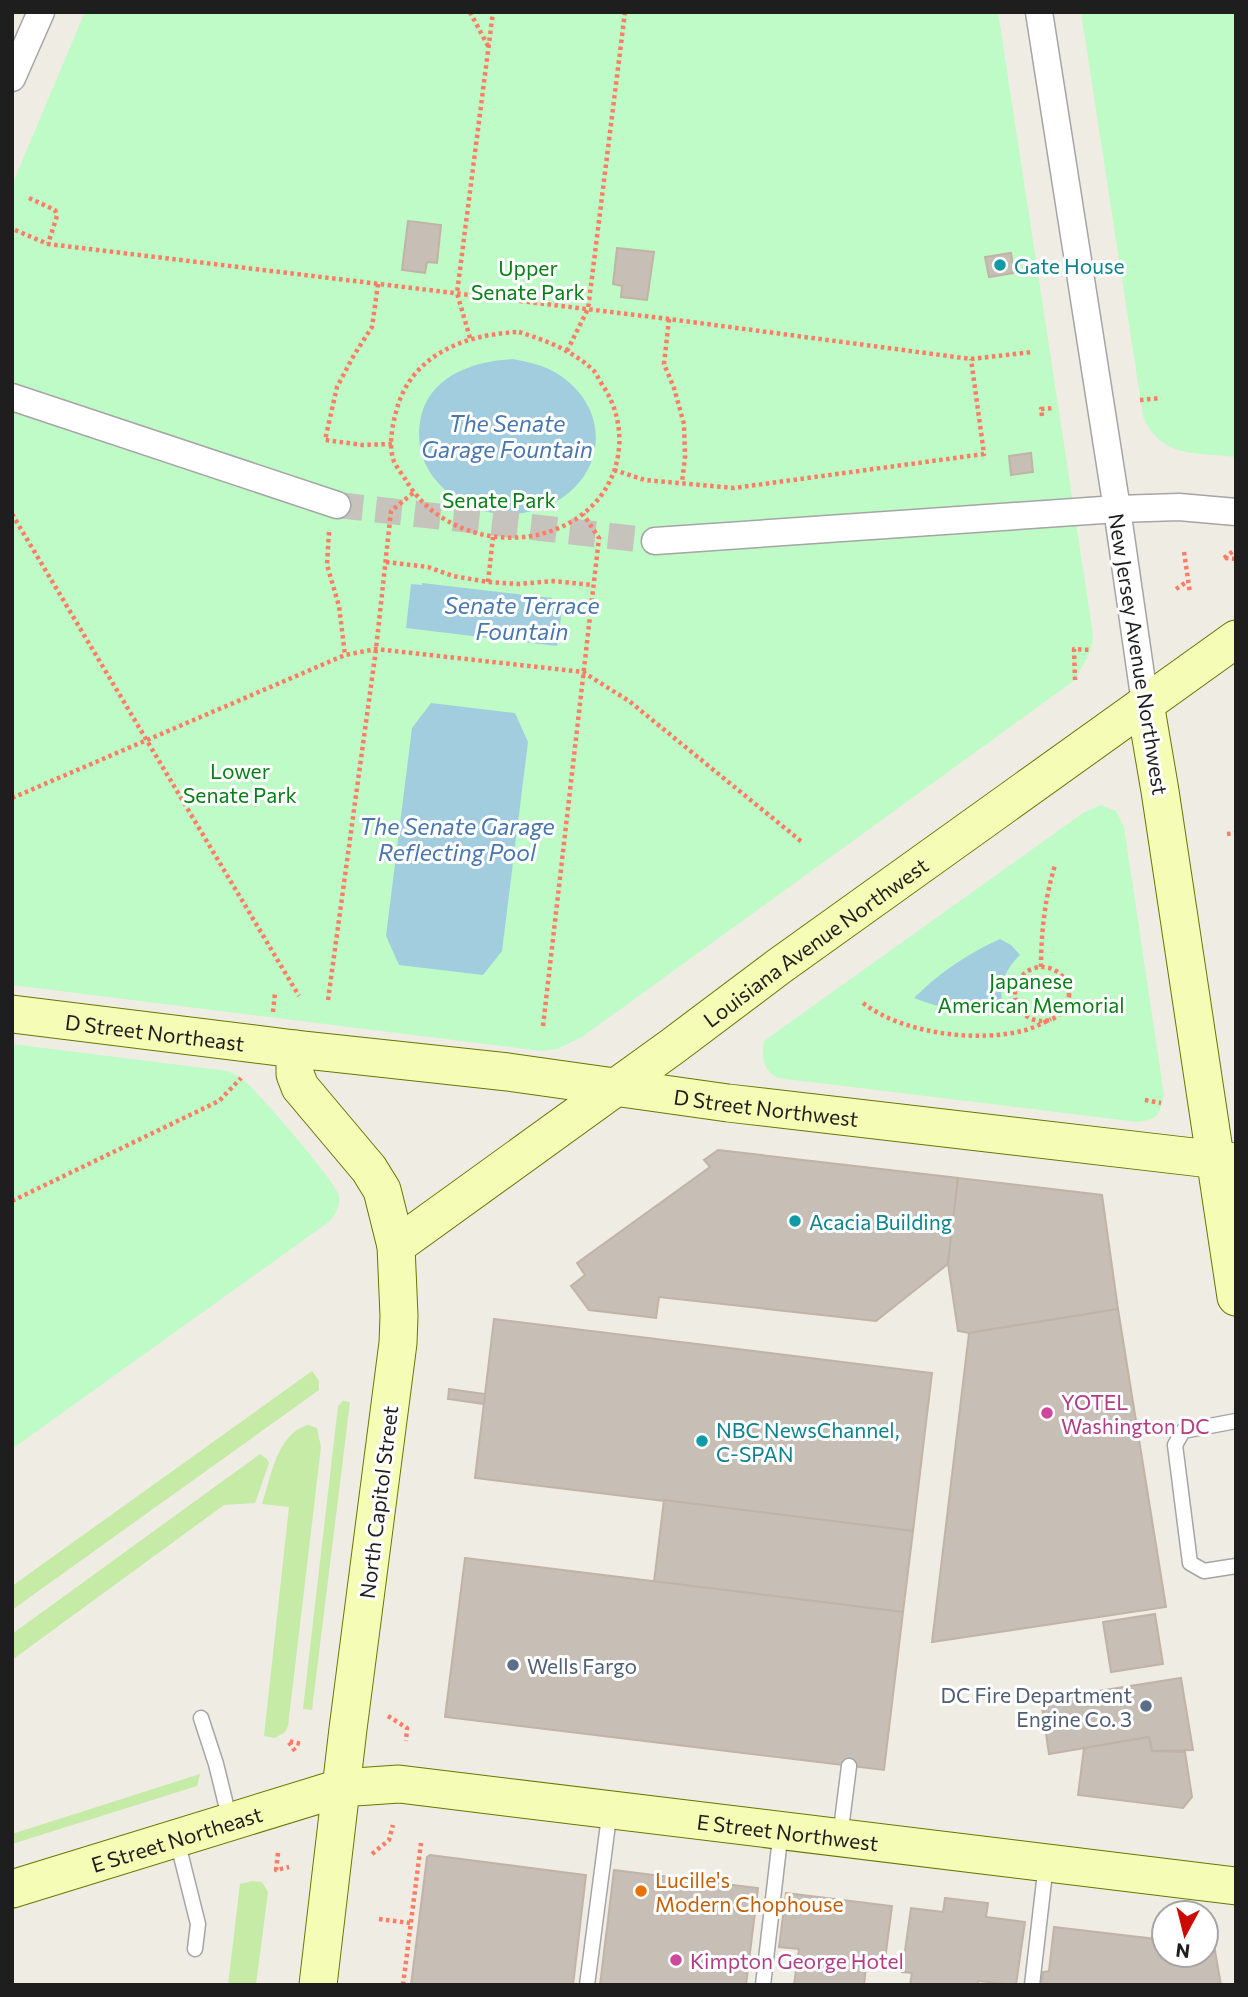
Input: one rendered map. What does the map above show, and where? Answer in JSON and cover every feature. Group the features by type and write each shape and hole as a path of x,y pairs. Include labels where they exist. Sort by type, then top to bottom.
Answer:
{"main road":[{"name":"Louisiana Avenue Northwest","path":"396,1246 778,967 1236,639"},
{"name":"New Jersey Avenue Northwest","path":"1145,704 1225,1161 1236,1297"},
{"name":"D Street Northeast","path":"12,1014 295,1049"},
{"name":"D Street Northwest","path":"295,1049 508,1072 728,1102 1225,1161"},
{"name":"North Capitol Street","path":"295,1049 295,1074 300,1087 369,1169 382,1190 396,1246 399,1316 398,1343 318,1985"},
{"name":"E Street Northwest","path":"341,1788 382,1784 416,1785 1236,1886"},
{"name":"E Street Northeast","path":"12,1889 341,1788"}],"street":[{"path":"12,78 41,12"},
{"name":"New Jersey Avenue Northwest","path":"1039,12 1145,704"},
{"path":"12,397 333,504"},
{"path":"655,541 1117,509 1178,507 1236,512"}],"lane":[{"path":"1236,1421 1183,1431 1175,1445 1190,1563 1204,1571 1236,1566"},
{"path":"201,1718 230,1822"},
{"path":"840,1837 849,1766"},
{"path":"587,1985 610,1809"},
{"path":"763,1985 781,1829"},
{"path":"177,1838 198,1924 195,1949"},
{"path":"1032,1985 1046,1862"}],"path":[{"path":"470,12 488,47"},
{"path":"470,338 457,293 493,12"},
{"path":"567,351 588,309 625,12"},
{"path":"29,198 54,210 57,216 48,244"},
{"path":"15,230 48,244 669,319 971,359 1032,352"},
{"path":"378,284 372,327 337,387 325,440 363,445 392,444"},
{"path":"669,319 664,364 674,387 684,424 682,484"},
{"path":"519,332 567,351 594,372 611,400 620,426 621,452 611,478 592,507 572,522 539,536 479,535 447,521 413,493 393,460 391,431 399,400 412,376 437,352 470,338 519,332"},
{"path":"614,470 645,480 734,488 984,454 971,359"},
{"path":"1140,400 1161,398"},
{"path":"1042,416 1041,409 1054,408"},
{"path":"328,1000 376,649 390,511 413,493"},
{"path":"333,504 327,565 339,606 345,655"},
{"path":"12,514 299,996"},
{"path":"543,1026 599,538 583,514"},
{"path":"488,582 493,537"},
{"path":"1236,549 1224,558 1236,559"},
{"path":"1184,552 1190,593"},
{"path":"386,562 428,567 453,576 488,582 519,584 553,580 593,586"},
{"path":"1177,589 1188,581"},
{"path":"12,797 345,655 376,649 583,672 629,701 802,842"},
{"path":"1075,680 1074,649 1091,650"},
{"path":"1227,834 1236,833"},
{"path":"1041,967 1046,898 1055,865"},
{"path":"863,1003 875,1013 940,1034 1003,1034 1027,1030 1051,1019 1065,1008 1069,990 1061,974 1041,967 1021,976 1016,984 1016,1001 1026,1016 1034,1020 1051,1019"},
{"path":"272,1016 275,993"},
{"path":"12,1201 219,1101 241,1078"},
{"path":"1145,1100 1161,1103"},
{"path":"388,1716 407,1728 406,1741"},
{"path":"295,1751 288,1741 301,1744"},
{"path":"372,1854 390,1840 393,1825"},
{"path":"403,1985 421,1843"},
{"path":"278,1853 276,1870 289,1867"},
{"path":"379,1919 410,1923"}],"green space":[{"name":"Senate Park","path":"85,12 998,12 1093,634 1091,650 1075,680 582,1037 557,1049 542,1051 12,985 12,185"},
{"path":"1081,12 1236,12 1236,457 1194,453 1170,447 1151,430 1143,416"},
{"name":"Japanese American Memorial","path":"1101,805 1116,811 1124,827 1164,1095 1157,1115 1138,1122 778,1078 769,1071 763,1058 764,1041 1083,813"},
{"path":"12,1044 228,1071 247,1083 282,1121 326,1175 339,1200 337,1210 330,1221 12,1449"},
{"path":"312,1371 319,1381 319,1390 12,1610 12,1586"},
{"path":"343,1401 350,1402 312,1710 303,1709 338,1406"},
{"path":"308,1425 317,1428 321,1447 288,1726 285,1732 275,1738 264,1736 289,1507 262,1504 282,1446 297,1430"},
{"path":"260,1454 269,1463 255,1503 224,1505 12,1660 12,1634"},
{"path":"200,1774 197,1786 12,1844 12,1834"},
{"path":"262,1882 268,1892 256,1985 228,1985 240,1884"}],"water":[{"name":"The Senate Garage Fountain","path":"513,359 553,371 578,391 590,411 596,432 594,453 586,473 572,490 553,503 528,512 499,514 464,502 438,483 423,458 419,427 424,406 442,382 454,374 483,363"},
{"name":"Senate Terrace Fountain","path":"411,584 552,598 552,601 563,602 557,646 406,628"},
{"name":"The Senate Garage Reflecting Pool","path":"431,703 515,713 528,742 502,951 483,975 399,965 386,936 412,728"},
{"path":"1000,939 1011,945 1020,955 1009,968 1003,982 1002,997 1006,1013 959,1010 914,998 954,965"}],"building":[{"path":"408,221 441,225 437,263 427,262 425,273 402,270"},
{"path":"617,248 654,252 647,300 621,297 622,286 613,284"},
{"name":"Gate House","path":"1011,253 1014,273 989,277 985,257"},
{"path":"1031,453 1033,472 1011,475 1009,456"},
{"name":"Acacia Building","path":"718,1150 958,1178 948,1264 876,1321 659,1297 656,1318 589,1310 571,1286 585,1275 577,1263 710,1167 704,1160"},
{"path":"958,1178 1102,1195 1118,1309 969,1333 958,1331 948,1264"},
{"name":"YOTEL Washington DC","path":"1118,1309 1166,1607 932,1642 969,1333"},
{"name":"NBC NewsChannel, C-SPAN","path":"494,1319 932,1373 913,1531 475,1478"},
{"path":"449,1389 485,1394 484,1404 448,1399"},
{"path":"664,1500 913,1531 903,1612 654,1582"},
{"path":"465,1558 903,1612 884,1770 445,1717"},
{"path":"1155,1614 1163,1664 1111,1672 1103,1622"},
{"path":"1181,1678 1193,1750 1152,1751 1149,1737 1049,1754 1041,1700"},
{"path":"1149,1737 1152,1751 1185,1752 1192,1797 1183,1808 1078,1795 1084,1748"},
{"path":"430,1855 586,1875 573,1985 411,1985 427,1857"},
{"path":"614,1870 758,1888 746,1985 600,1985"},
{"path":"786,1893 892,1906 885,1960 867,1958 864,1985 794,1985 799,1949 779,1947"},
{"path":"945,1898 988,1903 986,1917 1025,1922 1016,1985 978,1981 978,1985 910,1985 912,1973 902,1972 911,1908 943,1912"},
{"path":"1054,1927 1150,1938 1150,1969 1218,1969 1221,1985 1041,1985 1043,1972 1049,1971"}],"tunnel":[{"path":"337,505 655,541"}],"place":[{"name":"Gate House","path":"1000,265"},
{"name":"Acacia Building","path":"795,1221"},
{"name":"YOTEL Washington DC","path":"1047,1413"},
{"name":"NBC NewsChannel, C-SPAN","path":"702,1441"},
{"name":"Wells Fargo","path":"513,1665"},
{"name":"DC Fire Department Engine Co. 3","path":"1146,1706"},
{"name":"Lucille's Modern Chophouse","path":"641,1891"},
{"name":"Kimpton George Hotel","path":"676,1960"}],"park label":[{"name":"Upper Senate Park","path":"528,279"},
{"name":"Lower Senate Park","path":"240,782"}]}
